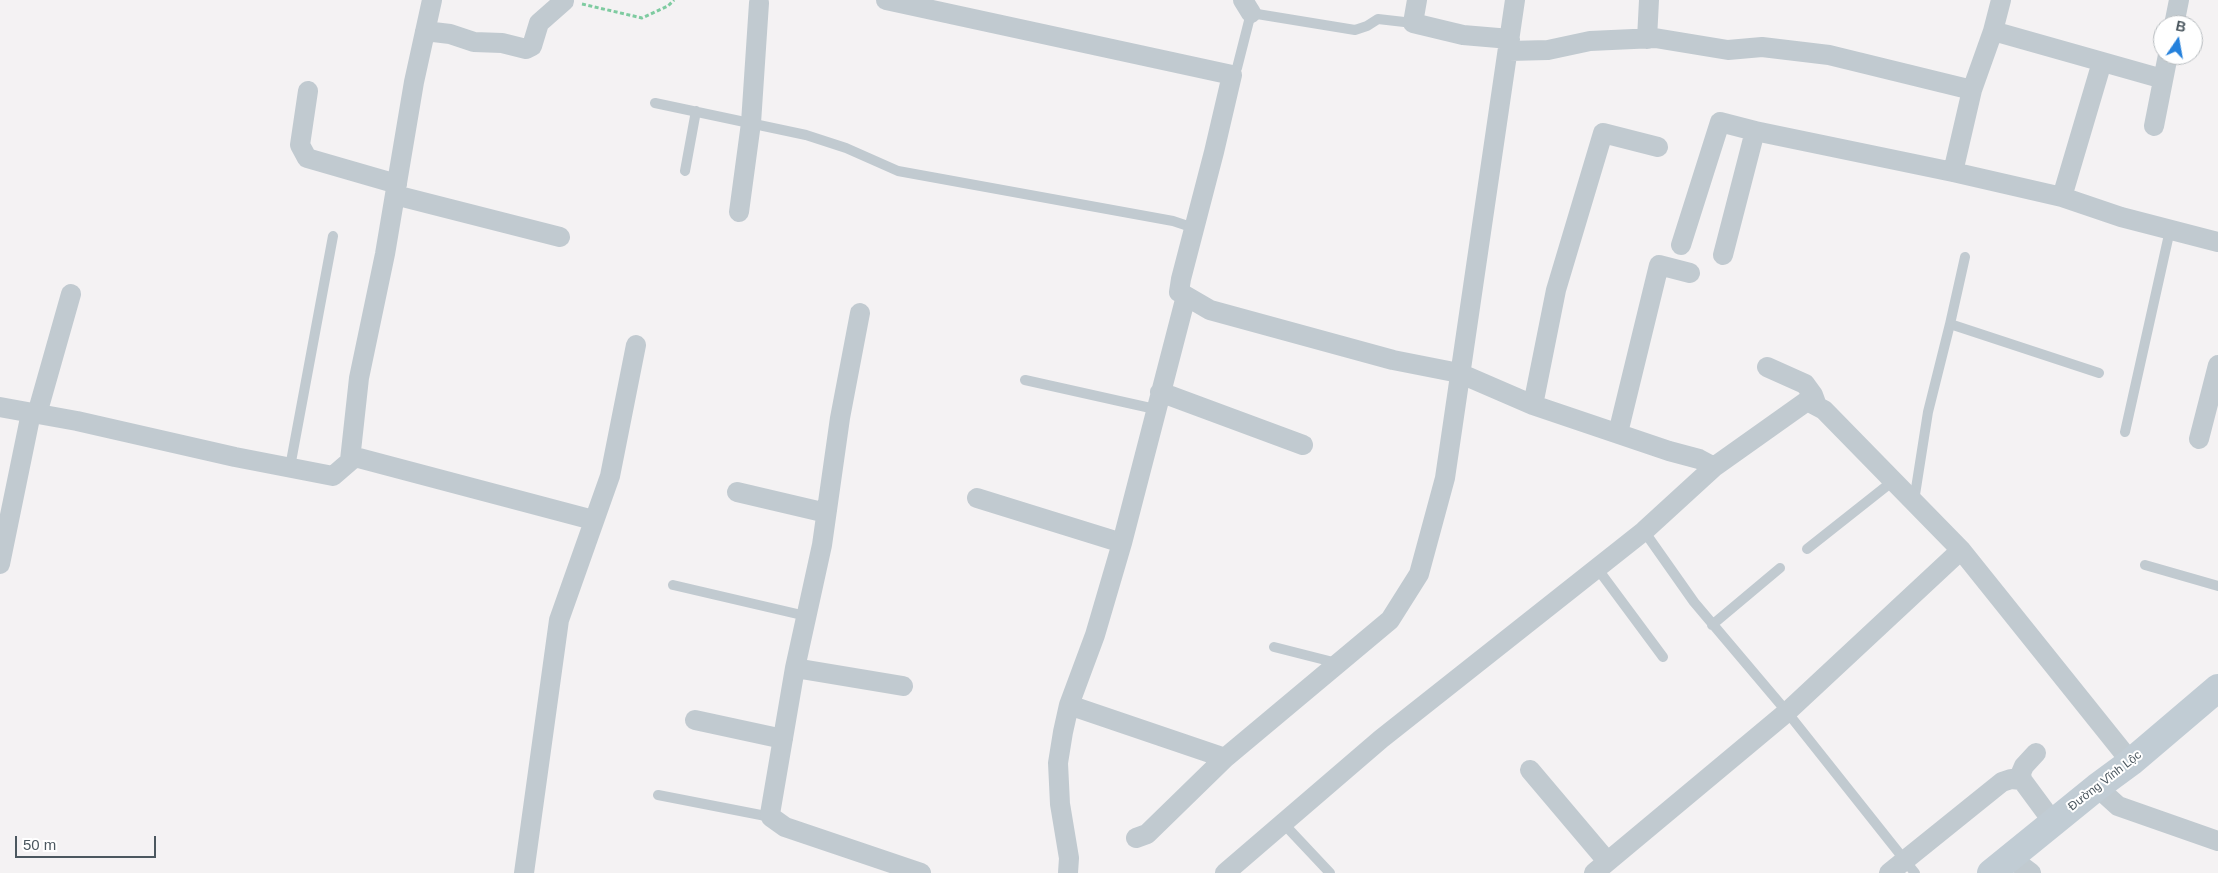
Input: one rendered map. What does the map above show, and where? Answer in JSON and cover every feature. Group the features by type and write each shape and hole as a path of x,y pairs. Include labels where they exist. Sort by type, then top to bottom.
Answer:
{"main road":[{"name":"Đường Vĩnh Lộc","path":"2011,868 2053,822 2131,762 2218,688"}],"street":[{"path":"350,460 359,378 396,190 414,82 432,0"},
{"path":"886,0 1232,75 1179,292 1210,310 1393,360 1459,373 1533,406 1699,459 1714,467"},
{"path":"1417,0 1413,23 1463,36 1510,45 1548,50 1590,41 1647,39 1728,50 1762,47 1829,54 1972,90"},
{"path":"1136,838 1146,834 1225,758 1390,620 1419,574 1445,478 1459,373 1510,45 1515,0"},
{"path":"1647,39 1649,0"},
{"path":"1953,172 1972,90 1993,31 2001,0"},
{"path":"2176,15 2179,0"},
{"path":"425,31 450,34 474,42 502,43 526,50 532,46 539,23 564,1"},
{"path":"739,212 751,124 760,2"},
{"path":"1993,31 2163,79"},
{"path":"2062,197 2102,62"},
{"path":"2154,126 2166,65"},
{"path":"308,91 300,145 307,158 396,190 560,237"},
{"path":"1681,245 1720,122 2062,197 2121,217 2218,242"},
{"path":"1723,256 1755,131"},
{"path":"1533,406 1556,290 1603,133 1658,147"},
{"path":"1618,434 1660,265 1690,274"},
{"path":"0,564 34,413 71,294"},
{"path":"1068,873 1069,858 1060,804 1058,763 1062,732 1069,705 1095,635 1122,543 1186,296"},
{"path":"860,313 840,418 822,545 795,668 770,804 771,818 785,827 921,873"},
{"path":"524,873 558,620 610,476 636,344"},
{"path":"2199,439 2218,365"},
{"path":"1767,367 1805,384 1813,394 1817,406"},
{"path":"1158,400 1303,445"},
{"path":"1224,873 1381,739 1644,531 1714,467 1807,401 1824,410 1961,550 2131,762"},
{"path":"0,407 333,476 355,457 594,520"},
{"path":"737,492 818,511 827,511"},
{"path":"977,498 1122,543"},
{"path":"1530,770 1600,867 1787,712 1961,550"},
{"path":"795,668 903,686"},
{"path":"1069,705 1225,758"},
{"path":"695,720 783,739"},
{"path":"2036,752 2024,766 2021,773 2022,780 2053,822"},
{"path":"1889,873 1910,867 2002,782 2011,778 2022,780"},
{"path":"2097,787 2118,806 2218,842"}],"lane":[{"path":"1232,75 1237,68 1247,6 1355,30 1367,26 1378,19 1413,23"},
{"path":"654,103 806,135 846,148 898,171 1173,221 1194,228"},
{"path":"685,171 696,112"},
{"path":"2125,432 2170,230"},
{"path":"290,468 332,236"},
{"path":"1914,502 1928,412 1965,257"},
{"path":"1950,324 2099,373"},
{"path":"1025,380 1158,400"},
{"path":"1807,549 1893,481"},
{"path":"1644,531 1712,625 1787,712 1910,867"},
{"path":"2144,565 2218,586"},
{"path":"1597,568 1663,657"},
{"path":"1712,625 1780,568"},
{"path":"673,586 806,616"},
{"path":"1274,647 1337,663"},
{"path":"658,795 771,818"},
{"path":"1283,823 1330,873"}],"path":[{"path":"564,1 642,18 668,6 674,0"}]}
